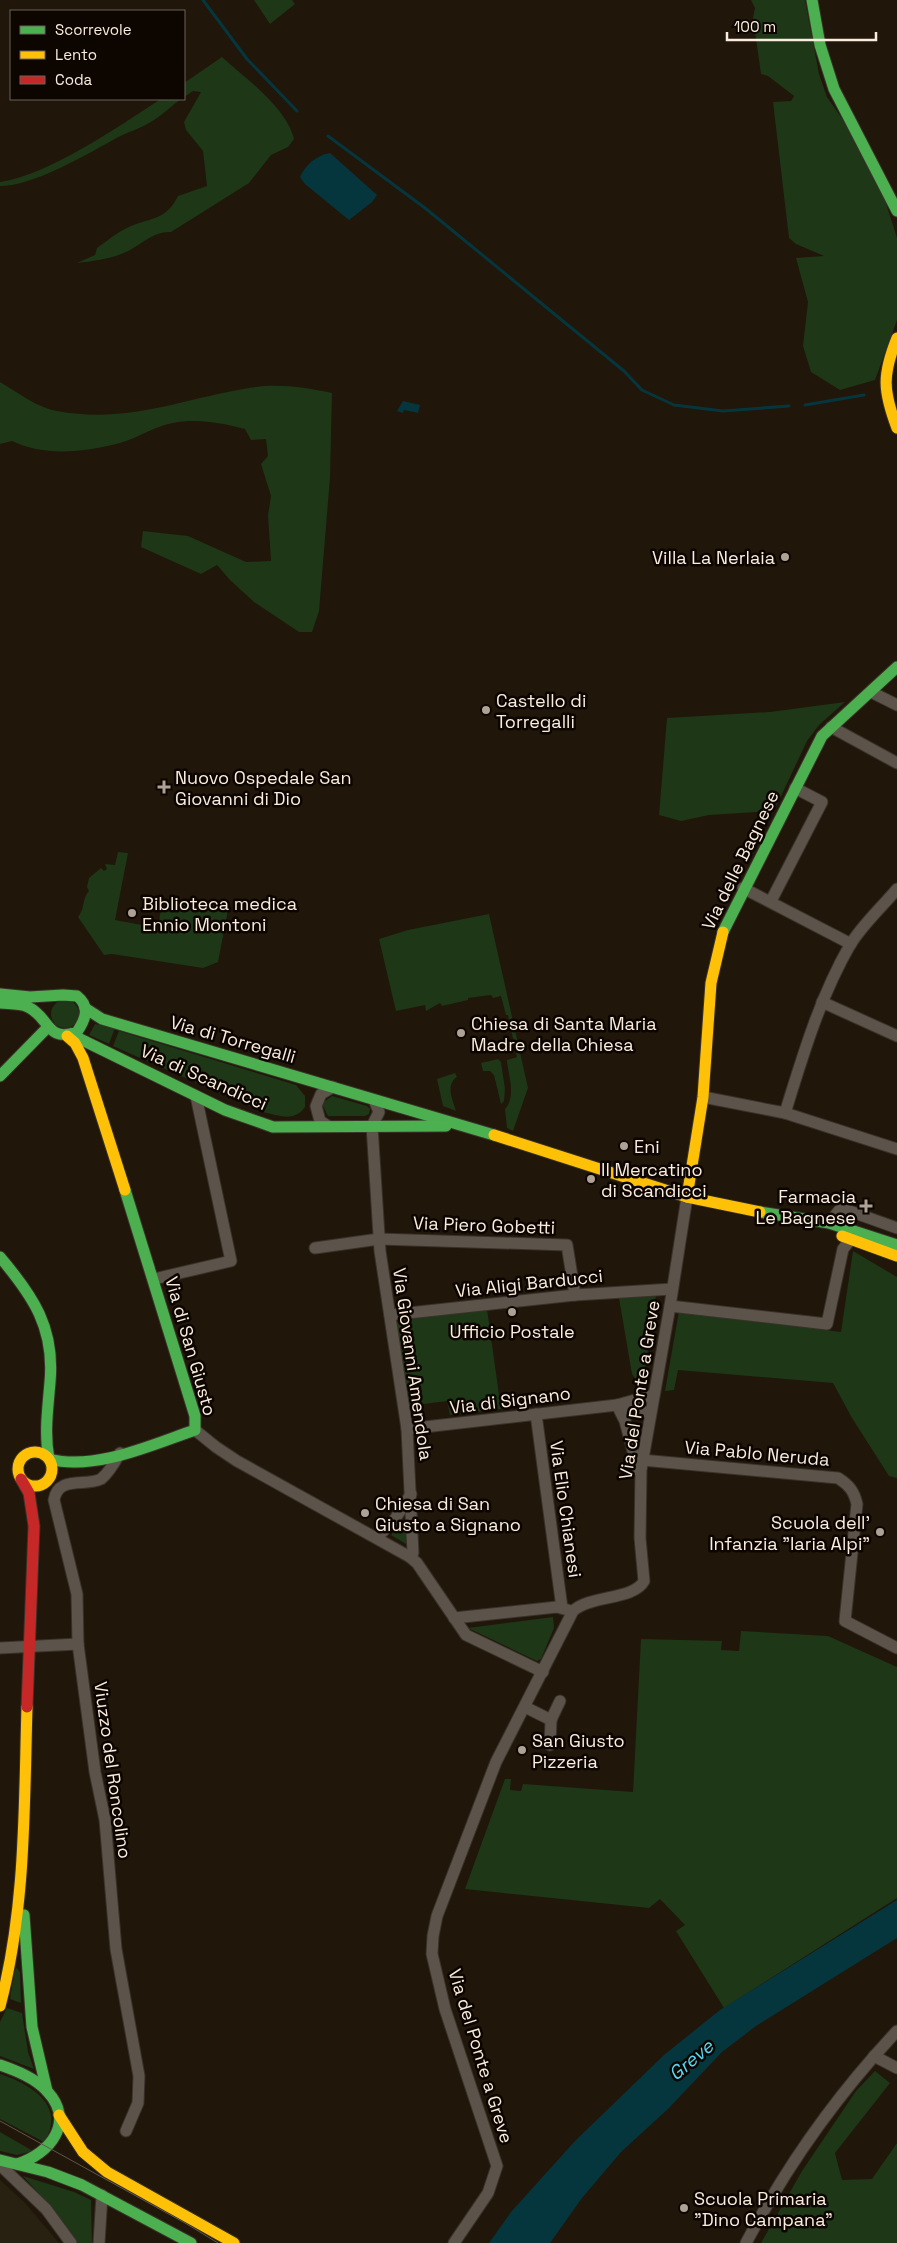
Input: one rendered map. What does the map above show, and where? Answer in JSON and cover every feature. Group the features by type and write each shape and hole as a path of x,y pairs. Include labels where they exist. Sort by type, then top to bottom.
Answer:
{"main road":[{"path":"812,0 817,36 826,68 847,117 883,177 897,211"},
{"path":"897,338 885,367 883,387 897,428"},
{"name":"Via delle Bagnese","path":"687,1197 703,1097 714,966 723,930 814,748 831,727 897,667"},
{"path":"0,994 40,997 65,993 74,995 81,1000 85,1008 84,1024 70,1035"},
{"path":"0,1076 46,1025 43,1017 44,1008 49,1000 56,995"},
{"name":"Via di Scandicci","path":"0,1002 27,1006 40,1016 55,1033 70,1035 225,1110 272,1127 372,1126"},
{"name":"Via di Torregalli","path":"85,1008 102,1019 587,1163 687,1197 789,1218"},
{"name":"Via di San Giusto","path":"70,1035 83,1058 154,1279 195,1416 196,1430"},
{"name":"Via di Torregalli","path":"372,1126 465,1126"},
{"path":"789,1218 829,1223 889,1250"},
{"path":"789,1218 889,1250 897,1245"},
{"path":"0,1257 30,1293 46,1327 52,1368 46,1408 36,1438 18,1466 21,1479 29,1493 34,1526 21,1886 9,1972 0,2006"},
{"path":"34,1526 53,1468 49,1459 46,1408"},
{"path":"21,1479 27,1485 34,1487 84,1462 196,1430"},
{"path":"24,1456 37,1452 61,1463 84,1462"},
{"path":"21,1886 32,2027 47,2091"},
{"path":"0,2065 29,2077 47,2091 55,2101 58,2115 56,2136 49,2148 32,2160 15,2164"},
{"path":"58,2115 83,2152 107,2172 234,2243"},
{"path":"0,2160 60,2176 102,2195 191,2243"}],"street":[{"path":"871,692 897,705"},
{"path":"831,727 897,763"},
{"path":"771,901 822,802 795,788"},
{"path":"743,888 851,944"},
{"path":"786,1112 822,1002 851,944 896,892"},
{"path":"822,1002 897,1036"},
{"path":"328,1126 320,1121 316,1106 321,1094 333,1087"},
{"path":"154,1279 232,1260 196,1096"},
{"path":"703,1097 786,1112 897,1150"},
{"path":"372,1126 379,1112 374,1100"},
{"name":"Via Giovanni Amendola","path":"372,1126 378,1239 406,1429 414,1560"},
{"name":"Via del Ponte a Greve","path":"454,2243 488,2193 497,2166 445,2009 432,1954 437,1916 496,1762 543,1672 567,1609 584,1602 630,1592 642,1586 644,1582 640,1538 640,1478 642,1460 670,1306 687,1197"},
{"path":"829,1223 841,1208 894,1226 889,1250"},
{"path":"315,1248 378,1239"},
{"name":"Via Piero Gobetti","path":"378,1239 567,1245 575,1295"},
{"path":"670,1306 827,1324 843,1249 851,1239"},
{"name":"Via Aligi Barducci","path":"390,1315 575,1295 672,1289"},
{"path":"617,1405 653,1395"},
{"path":"617,1405 650,1413"},
{"path":"617,1405 625,1421 640,1478"},
{"name":"Via di Signano","path":"406,1429 617,1405"},
{"name":"Via Elio Chianesi","path":"536,1414 567,1609"},
{"name":"Via di San Giusto","path":"196,1430 237,1461 359,1530 377,1537 414,1560 454,1618 472,1639 543,1672"},
{"name":"Viuzzo del Roncolino","path":"120,1453 103,1477 96,1481 67,1484 59,1489 55,1496 56,1514 77,1594 78,1644 95,1772 105,1820 116,1949 139,2076 138,2103 126,2131"},
{"name":"Via Pablo Neruda","path":"642,1460 838,1478 852,1488 857,1504 844,1618 848,1624 897,1648"},
{"path":"377,1537 393,1522 411,1494"},
{"path":"454,1618 567,1609"},
{"path":"0,1648 29,1645 78,1644"},
{"path":"550,1745 551,1720 560,1702"},
{"path":"524,1707 551,1720"},
{"path":"746,2243 792,2162 834,2105 897,2030"},
{"path":"874,2056 897,2068"},
{"path":"0,2165 46,2209 71,2243"},
{"path":"99,2243 102,2195"}],"shaded area":[{"path":"0,2180 25,2203 59,2243 0,2243"}],"green space":[{"path":"254,0 292,0 295,4 270,24"},
{"path":"751,0 805,0 819,74 827,97 843,120 884,197 897,238 897,320 875,380 840,390 811,372 803,346 808,302 796,258 824,256 796,244 789,238 773,102 791,101 794,96 768,76 761,74 753,18 755,8"},
{"path":"222,57 274,105 290,127 294,139 288,147 271,155 249,183 171,232 154,236 116,256 77,263 95,255 97,248 123,230 162,215 178,196 207,186 203,151 186,130 184,122 201,92 193,91 185,96 185,82"},
{"path":"159,100 180,100 149,123 58,169 28,181 0,186 0,182 19,178 40,170 105,135"},
{"path":"0,382 42,407 83,414 131,412 224,393 270,386 291,386 332,393 330,478 319,611 312,632 299,632 254,602 217,565 201,574 141,547 143,531 188,536 246,562 271,561 268,515 271,496 261,464 268,456 266,439 251,440 245,429 218,423 191,421 153,429 120,443 79,451 51,451 24,446 12,441 0,444"},
{"path":"845,702 819,725 807,741 774,811 709,815 681,821 659,815 667,718 770,712"},
{"path":"118,852 128,853 115,920 158,928 162,902 175,903 175,898 229,905 218,962 203,968 112,954 104,955 78,917 89,891 87,887 89,878 101,868 104,871 107,869 105,864 115,865"},
{"path":"489,914 528,1088 513,1131 507,1128 505,1109 511,1093 507,1060 517,1057 508,1015 506,1015 501,996 493,998 491,995 468,998 468,1000 442,1006 440,1003 426,1011 425,1005 396,1011 379,939 408,930"},
{"path":"65,1000 75,1004 79,1014 75,1024 65,1028 55,1024 51,1014 55,1004"},
{"path":"95,1024 115,1028 109,1044 89,1035"},
{"path":"119,1031 296,1085 305,1096 305,1107 296,1115 286,1117 263,1112 113,1046"},
{"path":"498,1059 501,1062 505,1089 504,1101 501,1104 494,1075 490,1071 483,1071 481,1063"},
{"path":"455,1073 457,1077 453,1080 451,1088 456,1111 443,1106 437,1079"},
{"path":"332,1096 367,1106 370,1109 369,1114 365,1116 328,1116 323,1106 324,1102"},
{"path":"853,1251 897,1277 897,1478 889,1476 852,1418 833,1383 678,1370 674,1390 665,1391 679,1311 841,1332"},
{"path":"656,1295 644,1375 642,1380 637,1381 632,1374 619,1298"},
{"path":"487,1309 501,1409 450,1415 447,1401 409,1406 394,1319"},
{"path":"406,1520 406,1544 391,1535"},
{"path":"553,1617 554,1628 541,1659 537,1661 468,1628"},
{"path":"741,1631 828,1636 897,1667 897,1898 724,2008 676,1931 685,1925 660,1899 649,1908 465,1889 505,1779 511,1779 510,1790 521,1791 523,1784 633,1792 641,1639 722,1641 721,1650 739,1651"},
{"path":"17,1968 20,1972 21,2003 10,1999 15,1969"},
{"path":"7,2008 22,2013 28,2052 34,2069 0,2056 0,2022"},
{"path":"875,2071 890,2083 835,2153 842,2180 872,2179 897,2143 897,2243 761,2243 802,2171 856,2091"},
{"path":"0,2074 34,2090 48,2107 51,2118 50,2129 44,2142 0,2119"},
{"path":"0,2132 33,2151 17,2155 0,2151"},
{"path":"23,2176 74,2192 91,2200 92,2243 78,2243 53,2209"}],"water":[{"path":"330,153 377,195 372,202 349,220 305,184 300,177 312,161"},
{"path":"403,401 420,405 418,413 404,410 403,413 397,411"},
{"name":"Greve","path":"897,1900 897,1938 756,2026 722,2052 668,2109 621,2152 582,2198 550,2243 489,2243 511,2212 575,2141 664,2055 720,2010"}],"waterway":[{"path":"203,0 247,59 297,111"},
{"path":"328,136 425,208 624,371 642,390 674,405 723,411 789,406"},
{"path":"805,405 864,395"}],"tram line":[{"path":"0,2121 218,2243"}],"traffic: fast":[{"path":"812,0 820,45 834,89 897,211"},
{"path":"723,932 822,736 897,667"},
{"path":"0,994 30,997 77,996 84,1005 85,1014 77,1032 59,1034 54,1032 35,1011 28,1007 18,1004 0,1003"},
{"path":"85,1008 102,1019 494,1135"},
{"path":"0,1076 48,1027"},
{"path":"72,1035 225,1110 273,1127 446,1126"},
{"path":"49,1459 67,1462 104,1459 142,1449 195,1430 195,1416 125,1190"},
{"path":"760,1212 829,1223 897,1245"},
{"path":"0,1257 32,1299 45,1329 49,1345 51,1363 47,1411 49,1459"},
{"path":"24,1915 32,2027 47,2091"},
{"path":"0,2065 25,2075 42,2086 55,2103 59,2114 59,2125 49,2145 40,2153 17,2164"},
{"path":"0,2160 48,2172 82,2185 191,2243"}],"traffic: slow":[{"path":"897,338 889,362 886,383 889,404 897,428"},
{"path":"687,1197 703,1097 711,983 723,932"},
{"path":"67,1036 75,1043 83,1058 125,1190"},
{"path":"494,1135 687,1197 760,1212"},
{"path":"842,1236 897,1256"},
{"path":"35,1452 42,1453 47,1457 51,1462 52,1469 51,1476 47,1481 42,1485 35,1486 28,1485 23,1481 19,1476 18,1469 19,1462 23,1457 28,1453 35,1452"},
{"path":"0,2006 9,1969 19,1895 24,1820 27,1707"},
{"path":"59,2115 83,2152 107,2172 234,2243"}],"traffic: jam":[{"path":"21,1479 29,1493 34,1526 27,1707"}],"place":[{"name":"Villa La Nerlaia","path":"785,557"},
{"name":"Castello di Torregalli","path":"486,710"},
{"name":"Nuovo Ospedale San Giovanni di Dio","path":"164,787"},
{"name":"Biblioteca medica Ennio Montoni","path":"132,913"},
{"name":"Chiesa di Santa Maria Madre della Chiesa","path":"461,1033"},
{"name":"Eni","path":"624,1146"},
{"name":"Il Mercatino di Scandicci","path":"591,1179"},
{"name":"Farmacia Le Bagnese","path":"866,1206"},
{"name":"Ufficio Postale","path":"512,1312"},
{"name":"Chiesa di San Giusto a Signano","path":"365,1513"},
{"name":"Scuola dell' Infanzia \"Iaria Alpi\"","path":"880,1532"},
{"name":"San Giusto Pizzeria","path":"522,1750"},
{"name":"Scuola Primaria \"Dino Campana\"","path":"684,2208"}]}
